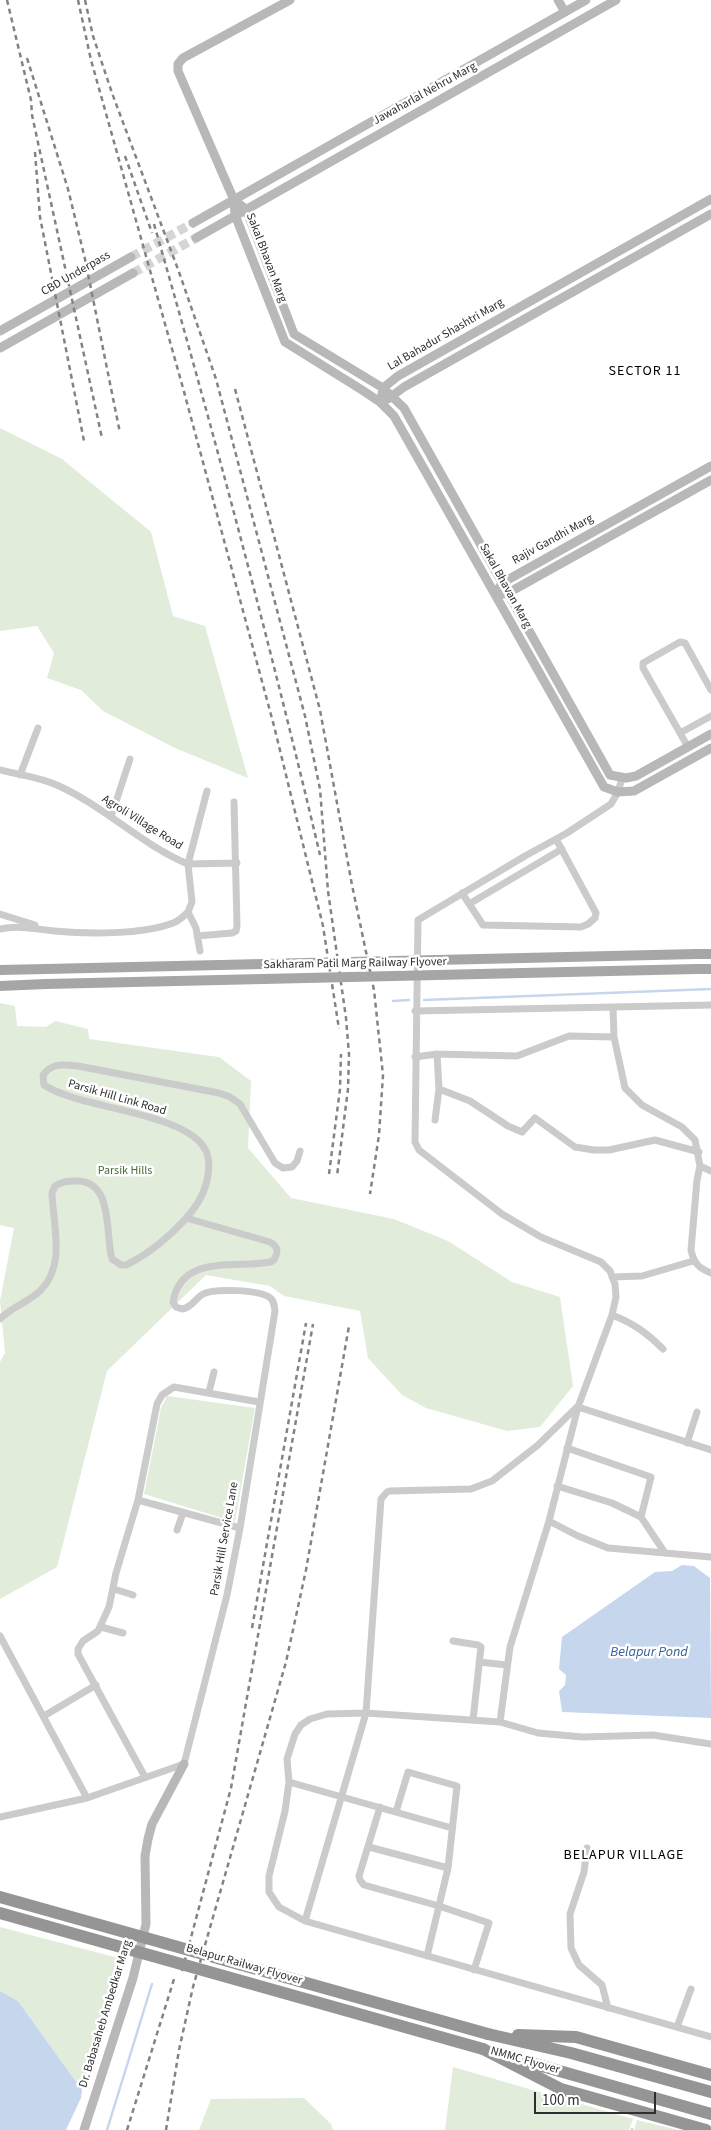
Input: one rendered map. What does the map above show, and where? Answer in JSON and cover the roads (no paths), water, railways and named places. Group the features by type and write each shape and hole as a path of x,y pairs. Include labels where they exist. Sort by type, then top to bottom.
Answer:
{"highway":[{"name":"Belapur Railway Flyover","path":"0,1897 488,2034"},
{"name":"Belapur Railway Flyover","path":"0,1913 484,2049"},
{"path":"488,2034 576,2037 711,2075"},
{"name":"NMMC Flyover","path":"488,2034 571,2053 711,2092"},
{"path":"484,2049 561,2090 706,2130"},
{"name":"NMMC Flyover","path":"484,2049 711,2114"}],"main road":[{"name":"Sakharam Patil Marg Railway Flyover","path":"0,970 711,954"},
{"name":"Sakharam Patil Marg Railway Flyover","path":"0,986 711,968"}],"street":[{"path":"193,222 234,200 178,71 178,64 183,58 290,0"},
{"path":"558,0 564,12"},
{"name":"Jawaharlal Nehru Marg","path":"234,200 586,0"},
{"name":"Jawaharlal Nehru Marg","path":"235,215 616,0"},
{"name":"Lal Bahadur Shashtri Marg","path":"380,402 383,388 398,376 711,199"},
{"name":"Sakal Bhavan Marg","path":"234,200 246,209 294,334 383,388 404,408 610,774 622,778"},
{"name":"Sakal Bhavan Marg","path":"234,200 235,215 284,342 380,402 394,416 599,781 604,787 618,792"},
{"name":"Lal Bahadur Shashtri Marg","path":"380,402 392,397 404,386 711,214"},
{"path":"196,238 235,215"},
{"name":"CBD Underpass","path":"0,332 131,258"},
{"path":"0,348 133,273"},
{"name":"Rajiv Gandhi Marg","path":"495,594 502,583 711,466"},
{"name":"Rajiv Gandhi Marg","path":"495,594 508,594 711,480"},
{"path":"619,518 624,528"},
{"path":"688,747 643,668 643,663 680,642 685,643 711,690"},
{"path":"680,732 711,716"},
{"path":"20,775 38,728"},
{"path":"500,1722 510,1647 549,1521 578,1407 612,1315 616,1297 615,1284 610,1271 601,1262 541,1237 502,1214 420,1150 415,1142 415,1011 418,920 556,839 611,804 618,792 622,778 636,776 711,734"},
{"path":"618,792 634,791 643,787 711,748"},
{"path":"111,817 130,759"},
{"name":"Agroli Village Road","path":"0,770 34,776 60,787 111,817 167,855 188,864 192,902 188,912 198,936 200,952"},
{"path":"207,791 188,864 237,864"},
{"path":"198,936 236,931 237,864 234,802"},
{"path":"462,893 482,923 486,925 580,927 588,924 595,918 596,913 556,839"},
{"path":"469,904 562,850"},
{"path":"0,930 22,927 55,931 124,931 157,928 175,923 188,912"},
{"path":"0,914 55,931"},
{"path":"415,1011 711,1005"},
{"path":"613,1008 614,1037 625,1088 642,1105 682,1127 695,1140 699,1152 700,1166 691,1250 694,1261 700,1268 711,1274"},
{"path":"415,1057 437,1054 517,1056 569,1036 614,1037"},
{"path":"435,1120 439,1089 437,1054"},
{"name":"Parsik Hill Link Road","path":"0,1319 41,1289 53,1272 57,1260 52,1193 55,1186 63,1181 84,1181 97,1189 104,1204 112,1259 121,1265 131,1262 168,1236 186,1218 202,1195 206,1183 208,1159 205,1148 194,1137 182,1130 151,1118 89,1103 52,1091 44,1085 43,1075 49,1068 57,1064 78,1066 219,1093 230,1097 240,1104 275,1163 284,1168 292,1167 297,1161 300,1151"},
{"path":"439,1089 470,1101 508,1126 522,1132 534,1118 575,1147 609,1150 655,1140 699,1152"},
{"path":"700,1166 711,1171"},
{"name":"Parsik Hill Service Lane","path":"184,1764 227,1595 240,1528 274,1316 274,1303 270,1297 262,1294 220,1289 202,1295 193,1305 182,1310 176,1307 173,1302 177,1289 184,1280 200,1268 218,1265 266,1263 274,1260 278,1252 277,1248 270,1242 186,1218"},
{"path":"612,1277 642,1276 694,1261"},
{"path":"612,1315 648,1333 663,1350"},
{"path":"209,1392 214,1372"},
{"path":"145,1777 78,1654 78,1649 101,1627 114,1590 116,1572 138,1500 157,1404 162,1395 174,1387 259,1402"},
{"path":"578,1407 711,1450"},
{"path":"305,1921 366,1713 379,1506 384,1494 390,1491 471,1489 492,1481 538,1445 578,1407"},
{"path":"687,1442 697,1412"},
{"path":"567,1448 651,1477 640,1517"},
{"path":"558,1486 612,1503 640,1517 665,1553"},
{"path":"138,1500 240,1528"},
{"path":"177,1530 183,1513"},
{"path":"549,1521 578,1536 608,1548 711,1557"},
{"path":"114,1590 133,1595"},
{"path":"101,1627 123,1633"},
{"path":"0,1636 87,1798"},
{"path":"453,1641 478,1644 481,1647 473,1720"},
{"path":"480,1662 507,1665"},
{"path":"44,1716 96,1685"},
{"path":"711,1744 653,1735 582,1736 538,1733 500,1722 366,1713 327,1714 301,1725 295,1734 287,1758 289,1782 285,1811 269,1876 269,1892 279,1907 305,1921 711,2037"},
{"path":"0,1817 87,1798 184,1764"},
{"name":"Dr. Babasaheb Ambedkar Marg","path":"84,2130 133,1978 146,1924 145,1856 152,1824 184,1764"},
{"path":"396,1812 408,1772 456,1786 448,1868 427,1956"},
{"path":"289,1782 452,1828"},
{"path":"380,1807 359,1876 362,1883 489,1923 474,1970"},
{"path":"369,1847 448,1868"},
{"path":"587,1848 584,1872 570,1914 572,1948 579,1965 602,1985 608,2008"},
{"path":"677,2028 691,1989"}],"water":[{"name":"Belapur Pond","path":"682,1565 694,1566 710,1578 711,1718 562,1712 559,1691 565,1685 566,1675 559,1669 562,1637 655,1572 672,1571"},
{"path":"0,1991 18,2001 82,2090 81,2098 66,2130 0,2130"}],"waterway":[{"path":"424,1000 711,989"},
{"path":"393,1001 409,1000"},
{"path":"107,2130 152,1984"}],"tunnel":[{"path":"131,257 193,223"},
{"path":"133,273 196,238"}],"railway":[{"path":"7,0 31,100 32,115 102,438"},
{"path":"78,0 91,60 183,388 274,726 323,926 339,1029"},
{"path":"85,0 93,36 112,93 179,272 216,379 305,716 320,789 328,891 346,1018 349,1054 348,1089 337,1176"},
{"path":"27,58 68,189 85,259 120,433"},
{"path":"35,152 40,217 84,441"},
{"path":"125,156 152,233"},
{"path":"154,224 241,538 320,855"},
{"path":"235,389 320,710 352,885 374,990 383,1075 379,1135 370,1194"},
{"path":"329,1174 340,1089 341,1054"},
{"path":"252,1628 306,1323"},
{"path":"182,1971 231,1788 313,1324"},
{"path":"166,2130 179,2050 193,1987 286,1662 306,1570 349,1326"},
{"path":"127,2130 175,1976"}],"district":[{"name":"SECTOR 11","path":"645,372"},
{"name":"BELAPUR VILLAGE","path":"624,1856"}],"park label":[{"name":"Parsik Hills","path":"125,1171"}]}
